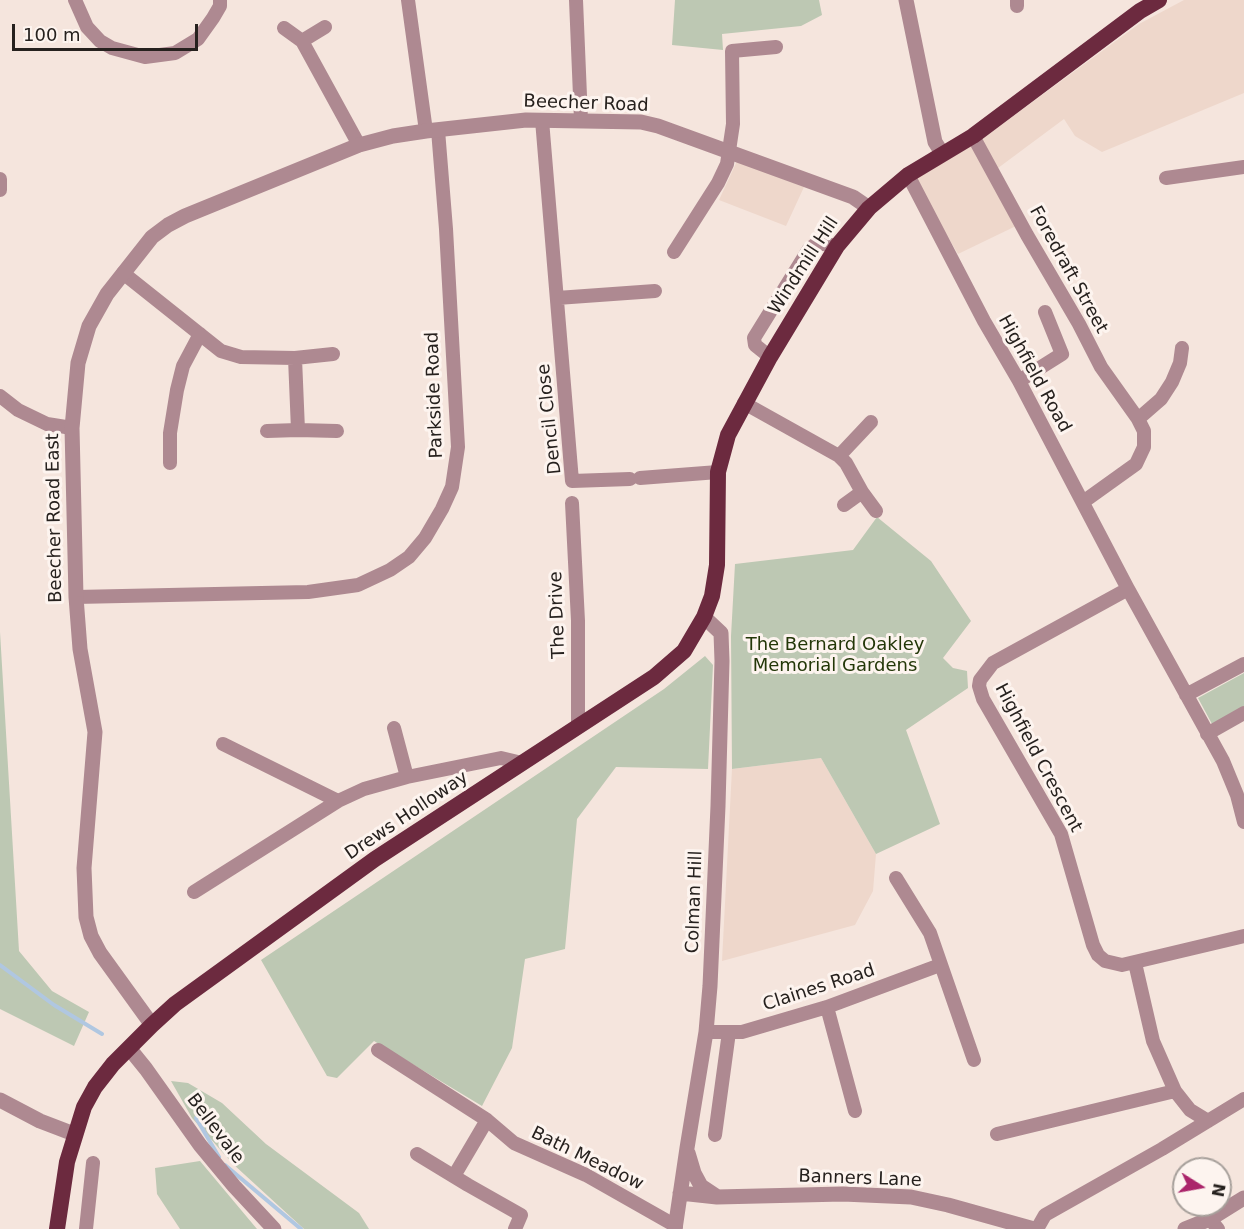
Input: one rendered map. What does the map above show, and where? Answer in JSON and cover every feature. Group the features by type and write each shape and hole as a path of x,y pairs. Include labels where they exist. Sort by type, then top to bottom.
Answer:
{"highway":[{"name":"Windmill Hill","path":"704,617 712,596 717,565 718,472 728,435 770,357 837,246 869,208 908,175 973,136 1159,0"},
{"name":"Drews Holloway","path":"57,1229 74,1134 84,1107 95,1087 152,1025 175,1004 375,859 662,671 684,651 704,617"}],"street":[{"path":"75,0 87,27 100,41 112,48 145,57 175,53 198,39 220,6 220,0"},
{"name":"Parkside Road","path":"76,597 308,592 358,585 390,570 409,557 425,538 442,509 452,487 458,447 446,229 432,130 408,0"},
{"path":"576,0 581,120"},
{"path":"906,0 935,142 942,153"},
{"path":"302,41 325,27"},
{"path":"285,28 302,41 359,145"},
{"path":"674,252 718,183 727,164 733,124 732,51 776,47"},
{"name":"Beecher Road","path":"359,145 393,136 432,130 526,120 641,122 730,151 853,197 869,208"},
{"name":"Dencil Close","path":"542,120 572,481 718,472"},
{"name":"Foredraft Street","path":"973,136 1101,367 1138,419"},
{"name":"Beecher Road East","path":"152,1025 100,953 91,936 86,916 84,868 95,732 80,650 76,597 72,428 78,363 89,326 107,294 152,237 168,225 359,145"},
{"path":"1166,178 1244,167"},
{"name":"Highfield Road","path":"908,175 1128,589"},
{"path":"0,179 0,190"},
{"path":"770,357 755,345 754,338 809,249 817,243 837,246"},
{"path":"123,273 221,351 241,357 295,358 333,354"},
{"path":"557,298 655,291"},
{"path":"1019,381 1062,354 1045,312"},
{"path":"170,463 171,433 177,390 183,366 200,334"},
{"path":"1083,502 1136,464 1144,447 1144,431 1138,419 1161,399 1172,382 1180,363 1182,348"},
{"path":"295,358 298,430"},
{"path":"0,396 18,410 47,424 72,428"},
{"path":"744,403 839,456 846,463 862,492 876,511"},
{"path":"839,456 871,422"},
{"path":"267,431 337,431"},
{"path":"844,505 862,492"},
{"name":"The Drive","path":"572,503 578,621 578,727"},
{"path":"1128,589 1223,761 1237,795 1244,822"},
{"name":"Highfield Crescent","path":"1128,589 993,663 980,680 979,687 983,699 1061,834 1093,945 1098,955 1113,964 1135,963 1244,936"},
{"name":"Colman Hill","path":"676,1227 706,1032 718,818 721,633 704,617"},
{"path":"1186,695 1244,664"},
{"path":"1208,734 1244,713"},
{"path":"394,728 407,777"},
{"path":"223,744 338,801"},
{"path":"194,892 338,801 364,789 407,777 501,758 522,763"},
{"path":"896,879 930,933 974,1060"},
{"path":"1135,963 1153,1041 1175,1091 1190,1110 1208,1121"},
{"name":"Claines Road","path":"706,1032 742,1032 827,1007 940,965"},
{"path":"827,1007 855,1111"},
{"path":"715,1135 729,1032"},
{"name":"Bellevale","path":"129,1048 200,1145 274,1229"},
{"name":"Bath Meadow","path":"378,1050 487,1120 514,1143 586,1175 676,1227"},
{"path":"997,1134 1175,1091"},
{"path":"1035,1229 1045,1215 1244,1099"},
{"path":"0,1100 40,1121 74,1134"},
{"path":"454,1176 487,1120"},
{"path":"687,1148 700,1186 717,1197"},
{"path":"417,1154 521,1215 515,1229"},
{"path":"86,1229 93,1163"},
{"name":"Banners Lane","path":"680,1193 717,1197 843,1194 911,1197 1035,1229"},
{"path":"1185,1229 1214,1224 1244,1198"}],"shaded area":[{"path":"1184,0 1244,0 1244,93 1102,152 1075,136 1064,119 990,174 1016,226 958,254 914,180 982,139 1139,24"},
{"path":"737,161 804,187 786,226 719,200"},
{"path":"821,758 876,854 873,891 855,925 722,961 732,769"}],"green space":[{"path":"675,0 819,0 822,15 801,26 722,34 723,50 672,45"},
{"name":"The Bernard Oakley Memorial Gardens","path":"877,517 931,561 971,621 943,658 953,668 967,671 968,688 906,730 940,824 876,854 821,758 732,769 731,636 735,564 853,550"},
{"path":"0,632 19,951 52,991 89,1012 74,1046 0,1009"},
{"path":"705,656 713,665 708,769 616,767 577,819 565,949 525,959 512,1048 482,1106 374,1041 337,1078 327,1076 261,960 664,689"},
{"path":"1244,673 1244,706 1212,724 1198,698"},
{"path":"171,1081 188,1083 222,1103 266,1144 359,1213 369,1229 304,1229 233,1164 192,1118"},
{"path":"200,1161 257,1229 180,1229 157,1194 155,1168"}],"waterway":[{"path":"0,965 54,1005 102,1034"},
{"path":"196,1118 219,1157"},
{"path":"225,1165 301,1229"}]}
